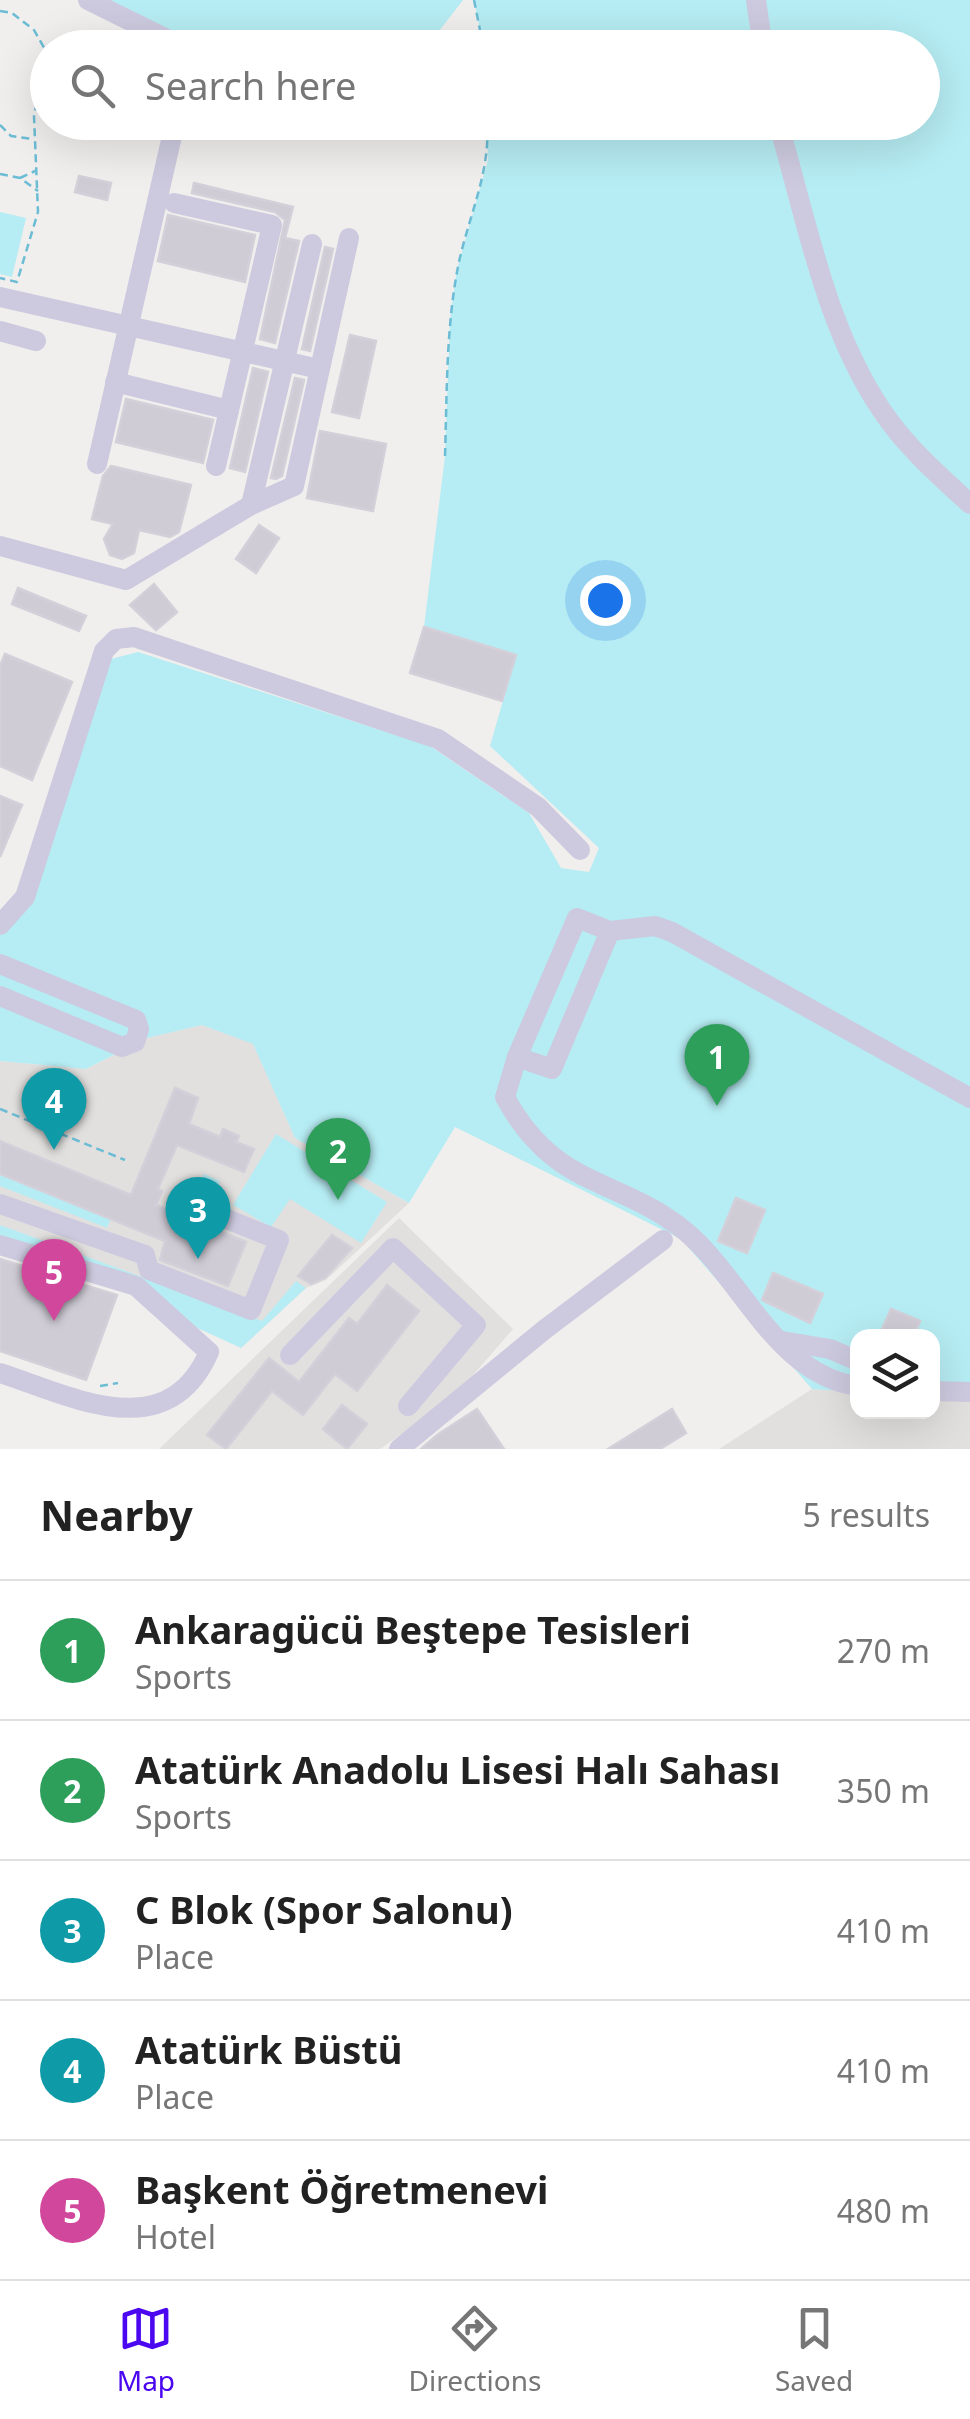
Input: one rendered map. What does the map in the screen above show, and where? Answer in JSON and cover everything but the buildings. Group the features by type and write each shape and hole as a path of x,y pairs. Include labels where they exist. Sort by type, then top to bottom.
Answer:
{"street":[{"path":"88,0 149,30"},
{"path":"756,0 760,30"},
{"path":"97,464 171,140"},
{"path":"783,140 827,289 867,386 919,455 970,504"},
{"path":"174,203 272,225 216,466"},
{"path":"0,546 126,580 251,505 294,486 349,238"},
{"path":"251,505 312,244"},
{"path":"0,296 319,370"},
{"path":"0,331 36,342"},
{"path":"115,382 229,410"},
{"path":"0,925 25,897 104,652 116,639 134,637 438,739 538,807 580,850"},
{"path":"850,1384 830,1380 811,1368 780,1340 685,1232 570,1171 538,1144 505,1098 517,1057 578,918 610,931 655,926 672,932 970,1098"},
{"path":"517,1057 552,1069 610,931"},
{"path":"0,964 136,1020 139,1034 131,1045 122,1048 0,996"},
{"path":"0,1204 145,1255 150,1270 252,1310 279,1240 219,1216"},
{"path":"398,1449 532,1339 663,1240"},
{"path":"0,1245 136,1286 209,1352 203,1366 174,1397 148,1409 113,1409 0,1373"},
{"path":"290,1356 394,1248 476,1325 408,1406"},
{"path":"780,1340 830,1348 850,1358"},
{"path":"436,1373 462,1398"},
{"path":"940,1391 970,1392"}],"path":[{"path":"474,0 480,30"},
{"path":"0,11 12,13 34,30"},
{"path":"0,126 11,136 30,138"},
{"path":"0,278 17,282 38,212 34,140"},
{"path":"445,456 450,320 457,269 488,160 487,140"},
{"path":"20,178 36,171"},
{"path":"0,174 20,178 38,192"},
{"path":"0,1109 125,1160"}],"shaded area":[{"path":"104,0 463,0 440,30 166,30"},
{"path":"474,0 970,0 970,1398 940,1396 940,1329 850,1329 850,1392 812,1389 681,1239 455,1127 409,1203 295,1138 253,1044 202,1025 147,1038 86,1069 0,1061 0,932 111,659 138,652 430,746 529,813 561,868 589,872 599,848 490,746 516,655 424,627 445,456 450,320 457,269 488,160 487,140 940,140 940,30 480,30"},
{"path":"0,212 26,218 12,277 0,274"},
{"path":"202,1025 253,1043 295,1138 409,1203 326,1280 306,1288 241,1348 139,1282 0,1241 0,1061 86,1069 147,1038"},
{"path":"276,1134 387,1202 361,1243 290,1199 271,1227 233,1205"},
{"path":"0,1174 111,1218 107,1228 0,1186"},
{"path":"204,1174 220,1181 210,1203 194,1197"},
{"path":"399,1218 513,1329 453,1398 380,1449 159,1449"},
{"path":"0,1225 262,1321 296,1281 306,1288 241,1348 180,1320 139,1282 0,1239"},
{"path":"812,1389 850,1392 850,1419 940,1419 940,1396 970,1398 970,1449 719,1449"}],"place":[{"name":"Ankaragücü Beştepe Tesisleri","path":"717,1106"},
{"name":"Atatürk Büstü","path":"54,1150"},
{"name":"Atatürk Anadolu Lisesi Halı Sahası","path":"338,1200"},
{"name":"C Blok (Spor Salonu)","path":"198,1259"},
{"name":"Başkent Öğretmenevi","path":"54,1321"}]}
